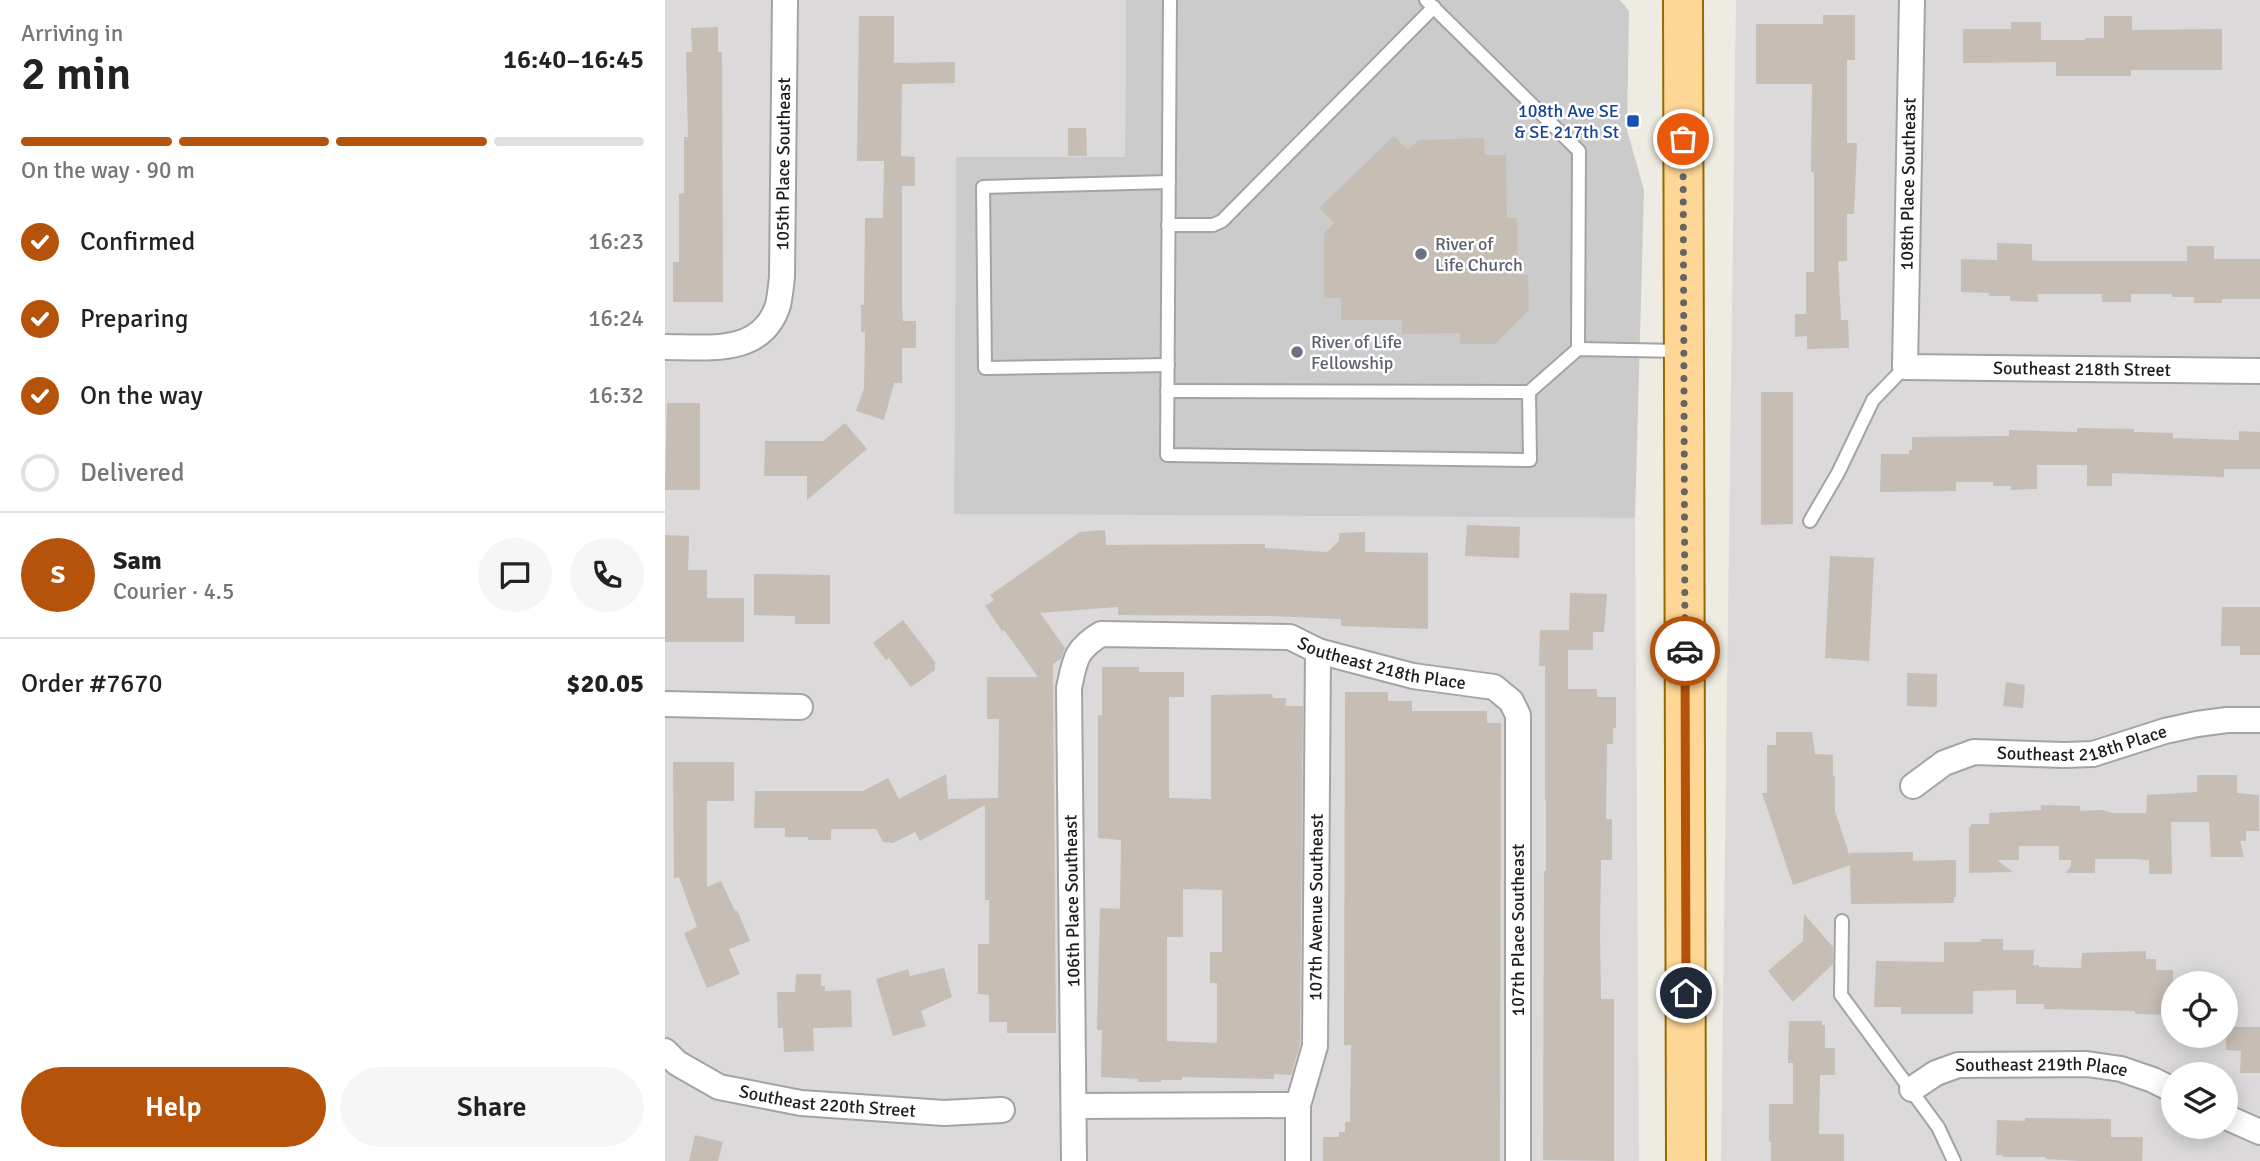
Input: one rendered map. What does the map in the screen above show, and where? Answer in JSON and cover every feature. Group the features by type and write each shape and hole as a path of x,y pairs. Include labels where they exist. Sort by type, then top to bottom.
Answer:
{"main road":[{"path":"1683,0 1686,1161"}],"street":[{"name":"105th Place Southeast","path":"665,347 728,346 749,341 767,326 777,305 782,277 785,0"},
{"name":"108th Place Southeast","path":"1905,367 1912,0"},
{"name":"Southeast 218th Street","path":"1905,367 2260,370"},
{"name":"Southeast 218th Place","path":"1084,645 1101,634 1290,637 1318,651 1413,676 1494,687 1511,701"},
{"name":"106th Place Southeast","path":"1074,1161 1069,688 1074,664 1084,645"},
{"name":"107th Avenue Southeast","path":"1298,1161 1298,1105 1315,1046 1318,651"},
{"name":"107th Place Southeast","path":"1511,701 1518,715 1518,1161"},
{"path":"665,704 800,707"},
{"name":"Southeast 218th Place","path":"1913,786 1944,763 1974,752 2093,754 2165,731 2197,724 2260,720"},
{"name":"Southeast 220th Street","path":"665,1051 677,1063 719,1087 801,1103 944,1113 1002,1110"},
{"name":"Southeast 219th Place","path":"1912,1089 1935,1073 1958,1065 2087,1064 2121,1069 2161,1084"},
{"path":"1074,1106 1298,1105"},
{"path":"2238,1122 2260,1132"}],"lane":[{"path":"1170,0 1167,455 1529,460 1529,392"},
{"path":"1168,225 1213,225 1222,221 1430,4 1579,151 1578,349"},
{"path":"1168,365 985,369 983,187 1169,182"},
{"path":"1167,391 1529,392 1578,349 1684,351"},
{"path":"1810,521 1838,473 1873,400 1905,367"},
{"path":"1842,921 1841,995 1938,1127 1954,1161"}],"shaded area":[{"path":"665,0 1126,0 1125,158 956,157 954,514 1635,518 1639,1161 665,1161"},
{"name":"River of Life Fellowship","path":"1126,0 1620,0 1629,11 1627,130 1644,190 1635,518 954,514 956,157 1125,157"},
{"path":"1736,0 2260,0 2260,1161 1721,1161"}],"building":[{"path":"1823,15 1855,15 1855,60 1847,60 1847,143 1857,143 1854,214 1847,214 1847,261 1838,261 1841,320 1848,320 1849,348 1807,349 1807,336 1795,337 1795,314 1806,314 1806,272 1814,272 1812,84 1756,84 1756,24 1823,24"},
{"path":"859,16 894,16 894,63 955,62 955,83 902,84 901,156 915,157 915,186 902,186 902,305 903,321 916,321 916,348 902,348 902,383 894,383 884,420 856,411 864,388 865,332 861,332 861,305 864,305 865,218 883,218 884,161 857,161"},
{"path":"2104,16 2132,16 2132,30 2222,29 2222,70 2131,70 2131,76 2056,76 2056,62 1963,63 1963,29 2011,29 2011,22 2041,22 2041,40 2085,40 2104,38"},
{"path":"718,27 718,52 722,52 723,302 673,302 673,262 679,262 679,194 684,193 684,137 688,137 686,52 692,52 691,28"},
{"path":"1068,128 1086,128 1087,156 1068,156"},
{"name":"River of Life Church","path":"1394,136 1408,150 1418,140 1484,138 1485,155 1506,155 1507,218 1517,218 1518,275 1528,275 1529,310 1495,344 1460,344 1460,333 1402,334 1402,320 1341,320 1341,298 1324,298 1324,233 1334,223 1319,208"},
{"path":"1997,243 2032,244 2032,260 2038,261 2187,261 2187,246 2214,246 2214,259 2260,259 2260,299 2222,299 2222,303 2194,303 2194,297 2131,294 2131,302 2102,302 2102,294 2038,294 2038,302 2010,301 2010,296 1989,296 1989,293 1961,292 1961,259 1997,260"},
{"path":"1761,392 1793,392 1793,524 1761,525"},
{"path":"667,403 700,403 700,490 665,490"},
{"path":"845,423 867,449 807,500 807,476 764,476 765,441 823,441"},
{"path":"2077,428 2134,429 2134,432 2173,433 2173,438 2239,440 2239,431 2260,432 2260,469 2224,469 2224,477 2112,473 2112,486 2087,486 2087,465 2037,465 2037,489 2011,490 2011,486 1993,486 1993,482 1956,482 1956,491 1880,492 1881,454 1909,454 1909,450 1912,450 1912,437 2009,436 2009,430 2077,432"},
{"path":"1467,525 1520,527 1519,558 1465,556"},
{"path":"1105,530 1106,545 1265,544 1265,548 1327,552 1339,541 1339,533 1365,532 1365,552 1428,553 1428,629 1341,626 1341,619 1118,615 1118,607 1040,613 1065,648 1061,659 1053,664 1056,1033 1007,1033 1007,1022 989,1022 989,995 978,994 978,944 989,944 989,900 985,900 985,805 920,841 915,832 893,843 883,842 876,829 831,829 831,840 808,840 808,837 785,837 785,828 754,828 755,791 863,791 888,778 899,799 946,774 948,799 998,798 999,719 987,719 987,677 1038,677 985,606 994,600 990,595 1080,532"},
{"path":"665,535 689,536 688,570 707,570 707,598 744,598 744,642 665,642"},
{"path":"1830,556 1874,558 1869,661 1825,658"},
{"path":"754,574 830,575 830,624 795,624 795,616 754,615"},
{"path":"1570,593 1607,594 1604,632 1593,632 1593,650 1568,650 1568,689 1597,689 1597,697 1616,697 1613,744 1607,744 1606,819 1612,819 1612,860 1601,860 1600,935 1601,999 1614,999 1614,1161 1543,1160 1546,800 1545,666 1539,666 1540,630 1569,630"},
{"path":"2222,607 2260,607 2260,655 2240,655 2240,646 2221,646"},
{"path":"903,620 935,662 935,670 911,687 889,658 886,660 873,643"},
{"path":"1102,667 1139,667 1139,672 1184,672 1184,697 1169,697 1169,798 1211,799 1211,695 1272,694 1273,698 1286,698 1286,706 1303,706 1300,1044 1291,1075 1274,1074 1274,1079 1182,1077 1182,1080 1161,1082 1101,1077 1102,1030 1097,1030 1100,908 1120,909 1121,840 1098,838 1098,715 1102,715","holes":["1183,889 1222,890 1222,952 1210,952 1210,983 1217,983 1217,1043 1167,1041 1167,937 1183,937"]},
{"path":"1907,673 1937,674 1937,707 1907,706"},
{"path":"2006,682 2025,685 2023,708 2003,706"},
{"path":"1345,692 1388,692 1388,701 1412,701 1412,711 1487,711 1487,723 1501,723 1500,1161 1323,1161 1323,1137 1339,1137 1339,1132 1345,1132 1345,1122 1350,1122 1351,1045 1344,1045"},
{"path":"1776,732 1812,732 1815,754 1833,755 1835,811 1850,857 1850,853 1913,852 1913,861 1956,860 1954,903 1851,904 1850,865 1793,885 1762,793 1767,793 1767,745 1776,745"},
{"path":"673,762 734,762 734,801 707,801 707,887 721,881 750,941 729,949 740,974 707,988 684,933 697,927 679,877 674,878"},
{"path":"2197,775 2237,775 2237,793 2259,795 2259,831 2246,831 2246,841 2240,841 2244,857 2211,857 2209,822 2171,822 2172,874 2149,874 2149,860 2137,859 2095,859 2095,873 2065,873 2071,866 2071,860 2059,860 2059,846 2019,846 2019,860 1997,860 2013,872 1969,873 1969,827 1971,824 1989,824 1989,813 2041,810 2041,805 2080,806 2080,811 2146,813 2147,795 2197,792"},
{"path":"1804,914 1833,947 1833,964 1793,1002 1768,971 1803,941"},
{"path":"1981,939 2003,939 2003,950 2034,950 2033,965 2039,967 2081,968 2082,953 2146,951 2146,959 2156,959 2156,970 2173,971 2161,971 2161,1015 2135,1014 2135,1011 2044,1009 2044,1004 2016,1004 2016,990 1973,991 1973,1014 1901,1014 1901,1007 1874,1007 1876,961 1944,962 1944,942 1981,942"},
{"path":"944,968 952,997 921,1011 926,1026 893,1036 876,979 908,969 910,976"},
{"path":"796,974 821,974 821,986 825,986 825,991 851,990 852,1027 813,1028 814,1051 784,1052 783,1028 778,1028 777,992 795,992"},
{"path":"1789,1021 1822,1021 1822,1025 1825,1025 1825,1048 1835,1048 1835,1075 1820,1075 1819,1134 1844,1134 1844,1161 1771,1161 1769,1104 1793,1104 1793,1063 1788,1063"},
{"path":"2238,1027 2260,1027 2260,1073 2240,1073 2241,1051 2226,1050 2238,1048"},
{"path":"2025,1118 2111,1119 2111,1137 2143,1137 2142,1161 2080,1161 1996,1155 1997,1120 2025,1121"},
{"path":"695,1135 723,1142 718,1161 689,1161"}],"way so far":[{"path":"1683,139 1685,651"}],"place":[{"name":"108th Ave SE & SE 217th St","path":"1633,121"},
{"name":"River of Life Church","path":"1421,254"},
{"name":"River of Life Fellowship","path":"1297,352"}],"route":[{"path":"1685,651 1686,993"}]}
